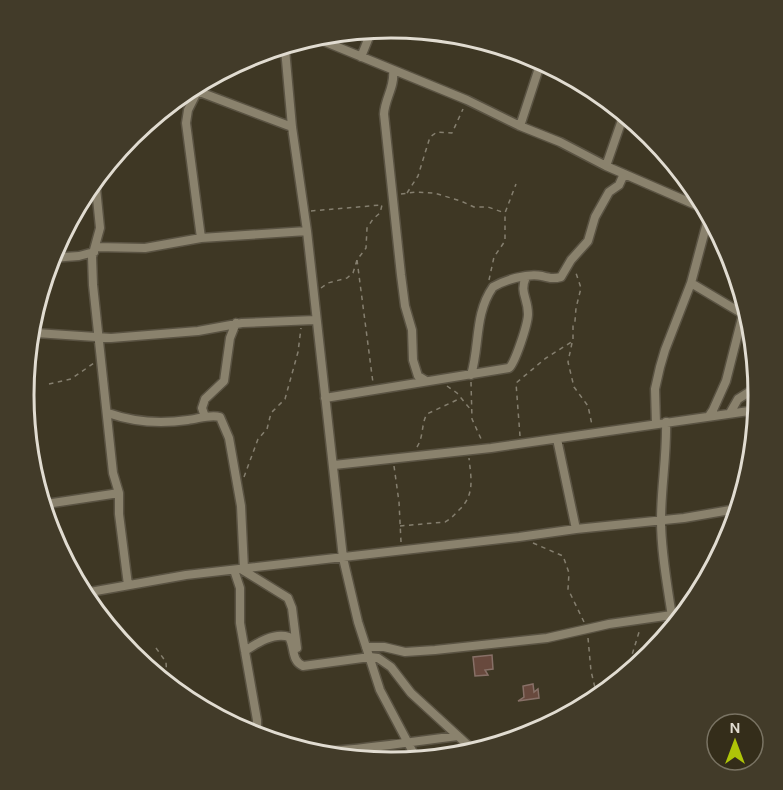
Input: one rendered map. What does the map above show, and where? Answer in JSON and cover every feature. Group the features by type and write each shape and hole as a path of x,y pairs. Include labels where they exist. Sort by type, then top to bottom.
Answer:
{"street":[{"path":"361,57 368,39"},
{"path":"329,44 467,100 520,126 560,142 606,166 693,204"},
{"path":"285,54 292,127 307,231 311,321 325,398 343,558 366,647 380,690 412,751"},
{"path":"393,70 394,80 385,103 384,114 392,199 402,287 412,330 413,360 418,376 426,381"},
{"path":"520,126 539,70"},
{"path":"203,92 292,127"},
{"path":"197,96 188,110 186,123 201,238"},
{"path":"606,166 621,122"},
{"path":"471,375 478,324 490,292 497,285 526,277 542,276 551,279 561,277 571,260 588,242 596,217 609,192 619,185 624,174"},
{"path":"97,195 100,228 91,266 113,472 119,493 120,523 128,585"},
{"path":"656,424 655,390 664,350 692,283 706,226"},
{"path":"62,257 79,256 95,250 145,248 201,238 307,231"},
{"path":"79,256 91,266"},
{"path":"325,398 506,370 513,364 528,316 528,306 522,287 526,277"},
{"path":"692,283 738,311"},
{"path":"40,333 121,338 198,330 236,323 311,321"},
{"path":"709,416 726,381 741,322"},
{"path":"205,417 202,408 205,399 224,381 230,338 236,323"},
{"path":"730,413 738,399 748,393"},
{"path":"334,465 469,451 748,411"},
{"path":"108,412 138,421 168,422 217,416 222,421 229,438 241,506 240,623 257,726"},
{"path":"666,422 661,520 672,616"},
{"path":"557,439 576,529"},
{"path":"51,503 119,493"},
{"path":"94,591 240,569 684,518 730,509"},
{"path":"240,569 266,583 290,602 297,646 297,663"},
{"path":"366,647 384,647 405,652 435,650 547,638 588,628 646,619 669,619"},
{"path":"245,651 260,642 287,635 293,644 297,663"},
{"path":"297,663 303,666 370,657 378,658 390,667 411,693 467,744"},
{"path":"353,750 458,736"}],"path":[{"path":"406,193 418,176 430,137 437,132 453,132 467,100"},
{"path":"490,292 489,281 492,265 505,238 505,213 516,184"},
{"path":"304,212 382,205 406,193 434,193 474,207 488,207 505,213"},
{"path":"321,289 328,283 351,276 357,260 366,248 367,228 379,215 382,205"},
{"path":"357,260 374,390"},
{"path":"571,260 581,288 568,362 574,387 588,406 594,433"},
{"path":"238,492 258,439 267,429 271,413 285,399 298,352 300,330 311,321"},
{"path":"521,444 516,383 546,358 572,343"},
{"path":"50,384 71,380 97,361 101,354"},
{"path":"471,375 472,419 481,438 491,448"},
{"path":"439,381 461,398 472,411"},
{"path":"410,458 422,437 422,427 428,414 461,398"},
{"path":"400,526 450,520 466,502 472,487 469,451"},
{"path":"393,459 401,551"},
{"path":"519,537 563,556 569,573 568,589 588,628 591,671 595,688"},
{"path":"630,660 639,631 646,619"},
{"path":"156,648 166,662 167,672"}],"building":[{"path":"492,655 493,669 485,670 488,675 475,676 473,657"},
{"path":"533,684 534,692 538,689 539,698 518,701 524,697 523,686"}]}
